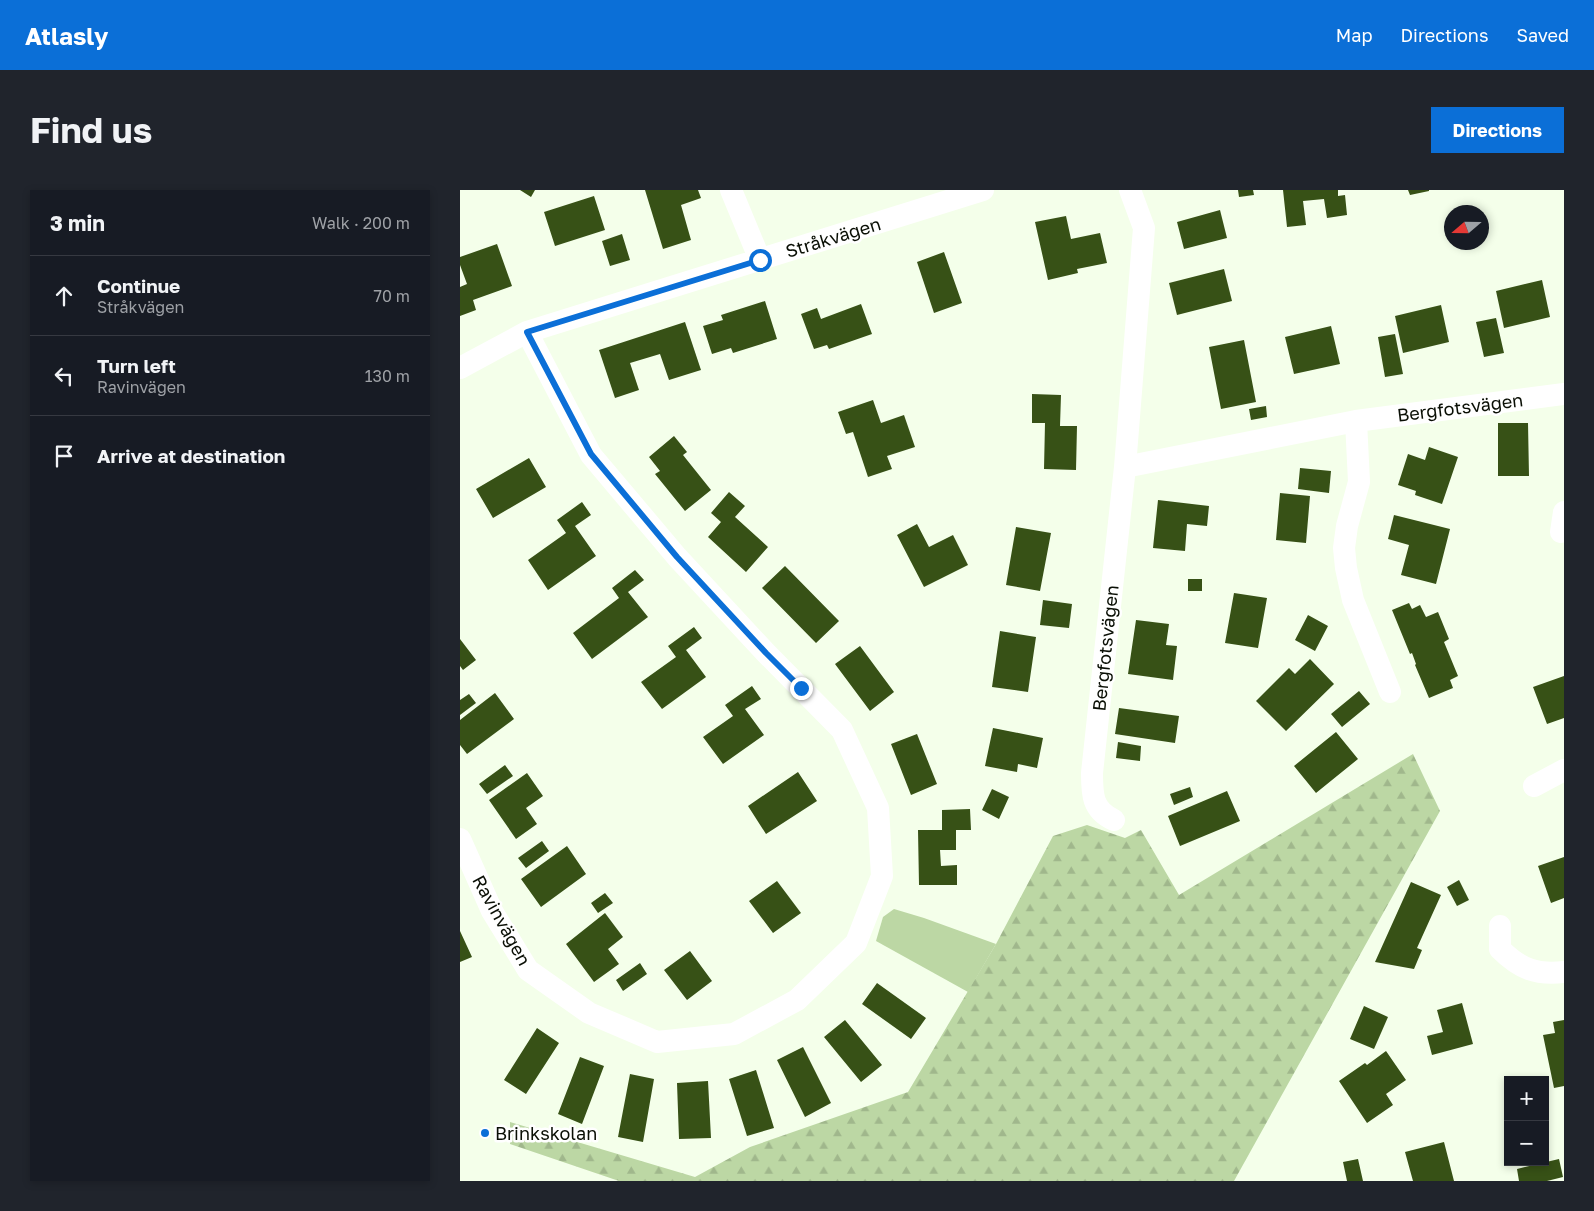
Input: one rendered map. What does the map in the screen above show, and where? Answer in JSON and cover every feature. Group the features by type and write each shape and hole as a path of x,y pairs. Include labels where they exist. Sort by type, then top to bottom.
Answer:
{"street":[{"path":"731,190 760,260"},
{"name":"Stråkvägen","path":"460,368 527,332 983,190"},
{"name":"Bergfotsvägen","path":"1114,820 1106,816 1095,802 1092,794 1092,773 1125,467 1144,228 1130,190"},
{"name":"Ravinvägen","path":"460,839 492,911 528,970 589,1013 657,1042 734,1034 797,1000 856,943 882,876 878,808 842,730 766,653 677,557 591,454 527,332"},
{"name":"Bergfotsvägen","path":"1125,467 1356,421 1564,394"},
{"path":"1356,421 1359,482 1346,533 1344,548 1346,568 1353,600 1390,692"},
{"path":"1534,786 1564,770"},
{"path":"1500,926 1500,949 1514,963 1538,972 1564,972"}],"green space":[{"path":"1413,754 1440,811 1234,1181 619,1181 510,1144 510,1122 695,1177 750,1147 908,1092 996,944 1053,836 1087,825 1125,838 1141,830 1179,895"},
{"path":"894,909 996,944 968,992 876,941 883,917"}],"building":[{"path":"520,190 535,190 531,197"},
{"path":"645,190 698,190 701,198 681,205 691,240 663,249"},
{"path":"1238,190 1253,190 1254,195 1239,197"},
{"path":"1283,190 1338,190 1338,196 1345,195 1347,215 1327,218 1324,199 1303,201 1306,225 1287,227"},
{"path":"1408,190 1429,190 1429,191 1410,195"},
{"path":"594,196 605,230 555,246 544,212"},
{"path":"1220,210 1227,238 1184,249 1177,222"},
{"path":"1066,216 1071,239 1100,233 1107,263 1077,269 1078,273 1048,280 1035,222"},
{"path":"622,234 630,260 610,266 602,241"},
{"path":"497,244 512,286 473,300 476,310 460,316 460,287 467,284 460,265 460,257"},
{"path":"944,252 962,303 934,313 917,262"},
{"path":"1224,269 1232,301 1177,315 1169,283"},
{"path":"1542,280 1550,317 1504,328 1496,291"},
{"path":"765,301 777,339 733,353 731,348 712,354 703,326 723,320 721,315"},
{"path":"861,304 872,334 829,349 827,345 814,349 801,314 817,308 821,319"},
{"path":"1441,305 1449,342 1403,353 1395,316"},
{"path":"1496,318 1504,353 1484,357 1476,322"},
{"path":"685,322 701,370 669,380 660,354 630,363 639,390 615,398 599,350"},
{"path":"1331,326 1340,364 1294,374 1285,337"},
{"path":"1395,334 1403,374 1385,377 1378,337"},
{"path":"1244,340 1256,402 1221,409 1209,347"},
{"path":"1032,394 1061,395 1060,426 1077,426 1076,470 1044,469 1045,423 1032,423"},
{"path":"873,400 881,423 904,415 915,447 887,456 892,469 868,477 853,432 846,434 838,412"},
{"path":"1266,406 1267,417 1251,420 1249,409"},
{"path":"1498,423 1528,423 1529,476 1498,476"},
{"path":"674,436 687,452 683,455 711,490 685,511 655,474 660,471 649,457"},
{"path":"1429,447 1458,457 1442,504 1415,495 1416,491 1398,485 1408,454 1425,460"},
{"path":"529,458 546,487 493,518 476,489"},
{"path":"1300,468 1331,471 1329,493 1298,489"},
{"path":"729,492 745,506 735,517 768,547 746,572 708,537 721,522 711,513"},
{"path":"1280,493 1310,496 1306,543 1276,540"},
{"path":"1158,500 1209,506 1207,526 1187,524 1185,551 1153,548"},
{"path":"582,502 591,515 575,526 596,556 548,590 528,560 566,533 557,520"},
{"path":"1394,515 1450,529 1436,584 1401,575 1409,545 1388,539"},
{"path":"917,524 929,547 953,535 968,565 924,587 897,535"},
{"path":"1016,527 1051,533 1040,591 1006,585"},
{"path":"785,566 839,621 816,643 762,588"},
{"path":"635,570 644,580 628,592 648,617 592,659 573,633 619,598 612,588"},
{"path":"1188,579 1202,579 1202,591 1188,591"},
{"path":"1234,593 1267,598 1258,648 1225,643"},
{"path":"1043,600 1072,604 1069,628 1040,625"},
{"path":"1409,603 1412,609 1420,605 1426,617 1438,612 1449,639 1444,642 1458,676 1450,680 1453,688 1429,698 1412,653 1410,654 1392,610"},
{"path":"1308,615 1328,626 1315,651 1295,640"},
{"path":"1136,620 1169,624 1166,645 1177,646 1173,680 1128,674"},
{"path":"694,627 702,638 686,650 706,677 662,709 641,682 676,657 668,646"},
{"path":"1000,631 1036,637 1028,692 992,687"},
{"path":"460,639 476,660 463,670 460,666"},
{"path":"860,646 894,692 870,711 835,664"},
{"path":"1310,659 1334,684 1286,731 1256,701 1289,668 1295,674"},
{"path":"1564,676 1564,718 1547,724 1533,687"},
{"path":"752,686 761,699 745,709 764,735 723,764 703,737 733,716 725,705"},
{"path":"1359,691 1370,704 1342,727 1331,714"},
{"path":"495,693 514,719 467,754 460,745 460,720"},
{"path":"469,694 476,703 460,715 460,700"},
{"path":"1119,708 1179,716 1175,743 1115,734"},
{"path":"993,728 1043,738 1037,768 1018,764 1017,772 985,766"},
{"path":"1336,732 1358,759 1316,793 1294,766"},
{"path":"917,734 937,784 911,795 891,744"},
{"path":"1118,742 1141,746 1140,761 1116,758"},
{"path":"505,765 513,776 487,794 479,784"},
{"path":"798,772 817,801 766,834 748,806"},
{"path":"527,773 543,796 526,808 537,824 516,839 489,800"},
{"path":"1190,787 1193,797 1174,805 1170,794"},
{"path":"992,789 1009,797 999,819 982,810"},
{"path":"1227,791 1240,821 1180,846 1168,816"},
{"path":"970,809 971,830 956,830 956,850 940,850 941,866 957,865 957,885 919,885 918,830 942,830 942,810"},
{"path":"542,841 549,851 526,868 518,858"},
{"path":"567,846 586,874 541,907 521,879"},
{"path":"1564,857 1564,898 1551,903 1538,866"},
{"path":"1459,880 1469,900 1457,906 1447,887"},
{"path":"777,881 801,913 773,933 749,901"},
{"path":"1411,882 1441,895 1417,948 1422,950 1414,969 1375,962"},
{"path":"605,893 613,903 598,913 591,903"},
{"path":"605,913 623,937 608,949 619,964 594,982 566,944"},
{"path":"460,931 472,957 460,962"},
{"path":"690,951 712,981 687,1000 664,970"},
{"path":"640,963 647,974 623,991 616,980"},
{"path":"877,983 926,1018 911,1039 862,1004"},
{"path":"1462,1003 1473,1044 1432,1055 1427,1036 1443,1032 1437,1010"},
{"path":"1364,1006 1388,1017 1374,1049 1350,1039"},
{"path":"845,1020 882,1065 861,1082 824,1037"},
{"path":"1564,1020 1564,1086 1554,1088 1543,1035 1555,1033 1553,1022"},
{"path":"537,1028 559,1043 526,1094 504,1080"},
{"path":"803,1047 831,1103 805,1117 777,1060"},
{"path":"1386,1051 1406,1080 1386,1094 1393,1105 1367,1123 1339,1081 1365,1063 1367,1065"},
{"path":"580,1057 604,1066 582,1124 558,1114"},
{"path":"756,1070 774,1128 747,1136 729,1079"},
{"path":"630,1074 654,1079 643,1142 618,1137"},
{"path":"708,1081 711,1138 679,1139 677,1083"},
{"path":"1444,1142 1454,1181 1413,1181 1405,1152"},
{"path":"1358,1159 1363,1181 1347,1181 1343,1162"},
{"path":"1559,1159 1563,1177 1547,1181 1519,1181 1517,1169 1530,1166 1549,1166 1549,1161"}],"place":[{"name":"Brinkskolan","path":"485,1133"}],"route":[{"path":"760,260 527,332 591,454 677,557 801,688"}]}
